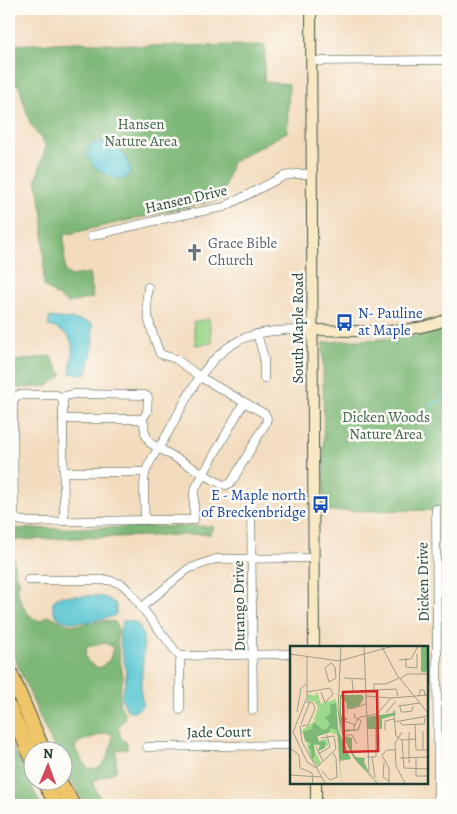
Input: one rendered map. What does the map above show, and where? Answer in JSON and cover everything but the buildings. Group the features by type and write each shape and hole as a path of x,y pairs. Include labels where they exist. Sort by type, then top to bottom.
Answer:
{"highway":[{"path":"9,670 40,742"},
{"path":"9,707 25,742"},
{"path":"50,792 57,805"},
{"path":"66,792 73,805"}],"street":[{"name":"South Maple Road","path":"311,9 314,646"},
{"path":"312,61 448,60"},
{"name":"Hansen Drive","path":"91,236 224,207 284,176 312,174"},
{"path":"63,419 136,418 142,420 150,443 221,484 231,483 266,423 267,418 265,414 200,377 176,359 160,354 148,314 146,302 148,287"},
{"path":"145,520 145,472 200,377 211,362 224,350 239,341 272,331 396,331 420,328 448,319"},
{"path":"257,334 264,357 264,379"},
{"path":"142,420 148,408 148,397 145,395 74,394 62,397 57,395 18,395 13,401 13,513 18,520 64,522 194,520 194,493 244,402"},
{"path":"62,397 64,522"},
{"path":"64,472 145,472"},
{"name":"Durango Drive","path":"252,502 253,710"},
{"name":"Dicken Drive","path":"436,509 442,790 438,805"},
{"path":"141,608 188,569 216,559 314,558"},
{"path":"28,580 101,580 122,584 181,656 290,654"},
{"path":"180,710 181,656"},
{"name":"Jade Court","path":"147,747 290,745"},
{"path":"316,784 316,805"}],"green space":[{"name":"Hansen Nature Area","path":"78,42 146,46 265,45 264,82 289,84 287,132 232,162 221,199 64,235 65,272 72,276 89,273 93,298 67,303 44,286 43,214 36,180 46,146 30,123 19,86 9,79 9,45"},
{"path":"209,319 212,343 196,345 193,322"},
{"name":"Dicken Woods Nature Area","path":"448,328 448,510 324,511 323,343 402,338 433,333"},
{"path":"50,356 63,375 48,386 9,389 9,362"},
{"path":"213,526 210,534 12,540 15,574 20,583 17,588 18,593 28,614 37,620 42,621 46,616 49,616 72,625 110,621 115,622 118,630 117,642 123,677 119,704 125,714 124,720 118,727 121,738 127,743 127,749 116,750 116,771 94,781 93,785 104,805 85,805 72,781 72,742 52,742 9,645 9,529","holes":["105,643 113,647 110,659 100,668 93,665 86,658 87,647","105,733 112,733 110,751 103,764 100,767 88,769 75,749 77,743"]},
{"path":"9,741 22,767 22,792 34,792 41,805 9,805"}],"water":[{"path":"106,141 120,150 127,161 131,172 124,180 109,176 94,167 86,153 92,143"},
{"path":"50,317 78,320 92,324 93,346 87,374 70,373 72,349 69,337 58,329 48,326"},
{"path":"60,596 98,596 107,598 116,604 116,613 114,616 86,622 66,621 58,618 54,611 53,601"},
{"path":"123,621 132,621 142,631 144,647 141,696 143,703 135,712 127,710 122,699 126,676 120,641"}],"waterway":[{"path":"411,420 418,413 427,410 432,404 441,401 446,394 448,381"}],"place":[{"name":"Grace Bible Church","path":"194,252"},
{"name":"N- Pauline at Maple","path":"344,322"},
{"name":"E - Maple north of Breckenbridge","path":"320,504"}]}
